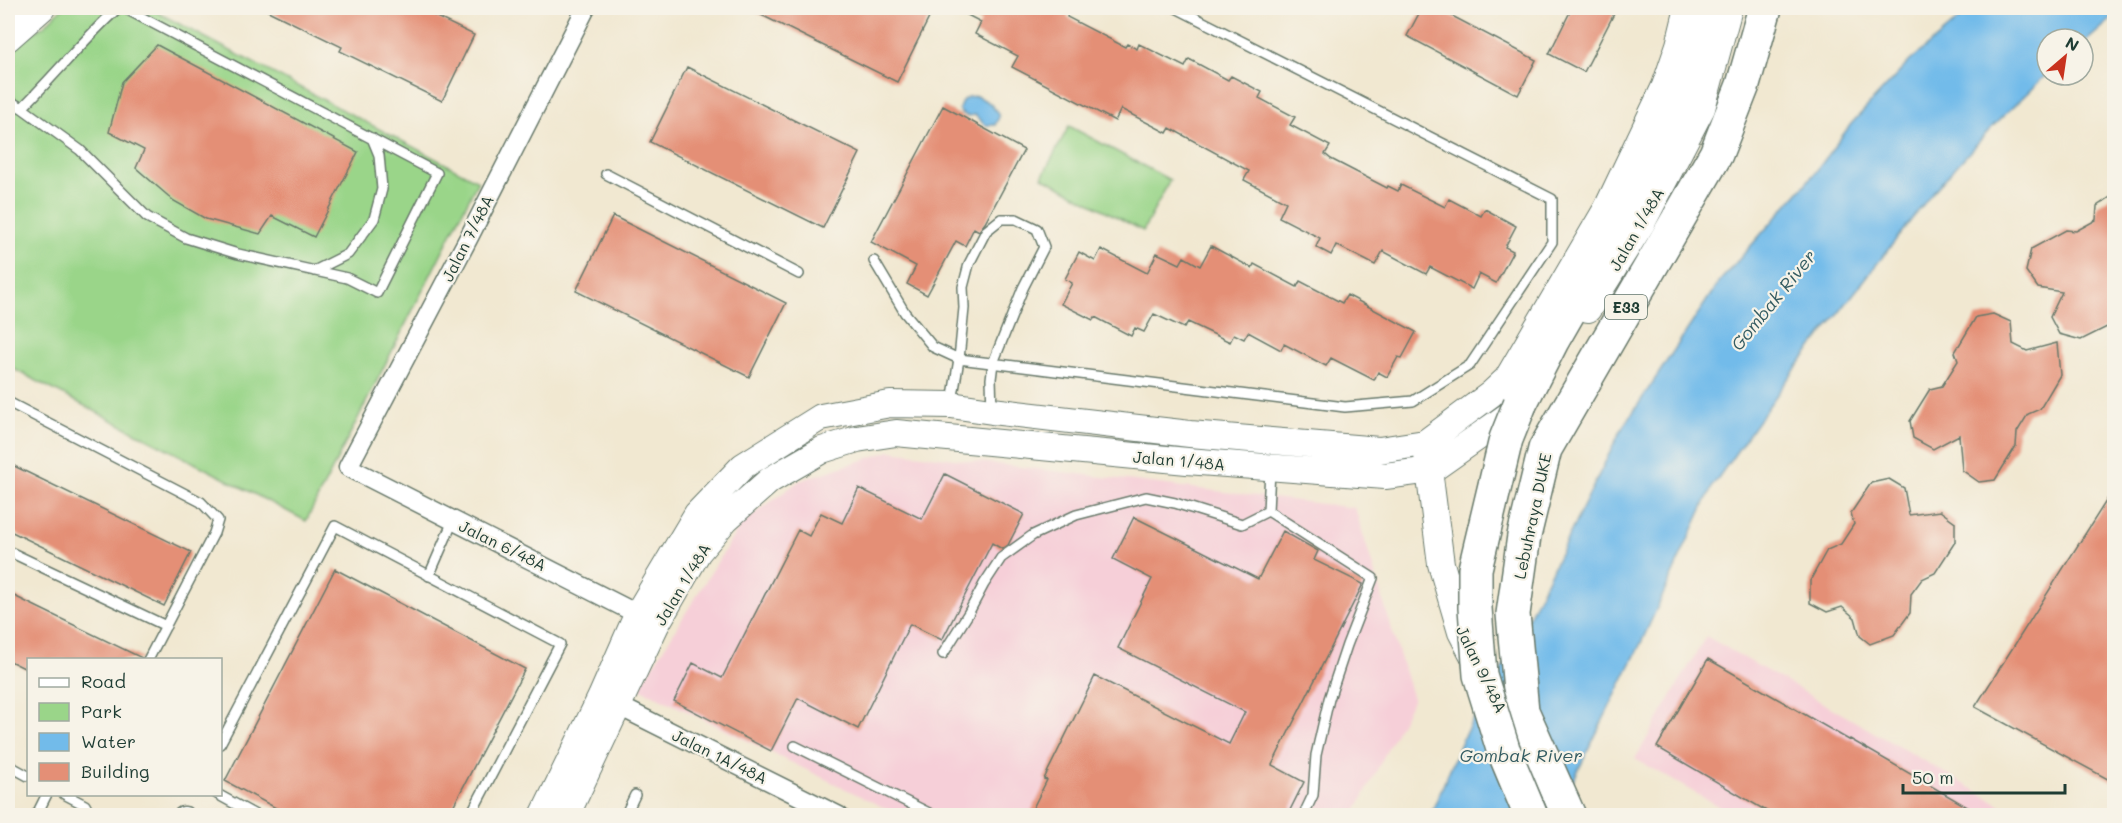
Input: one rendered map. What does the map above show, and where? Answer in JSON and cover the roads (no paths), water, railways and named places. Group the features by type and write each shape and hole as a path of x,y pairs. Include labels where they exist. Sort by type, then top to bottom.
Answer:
{"highway":[{"name":"E33","path":"1531,816 1503,749 1479,675 1474,569 1506,439 1520,404 1552,341 1665,144 1707,40 1712,8"},
{"name":"Lebuhraya DUKE","path":"1569,816 1522,711 1512,614 1524,536 1545,449 1716,154 1743,85 1765,8"}],"main road":[{"path":"8,38 42,8"},
{"name":"Jalan 1/48A","path":"566,816 610,701 697,514 743,466 820,417 891,404 951,405 1191,434 1379,450 1425,443 1491,394 1507,379 1617,188 1665,86 1680,45 1688,8"},
{"name":"Jalan 1/48A","path":"647,619 726,519 770,480 822,450 857,439 896,433 1270,468 1385,476 1431,470 1531,400 1642,223 1702,108 1730,8"},
{"name":"Jalan 9/48A","path":"1425,443 1431,470 1441,564 1461,632 1517,741 1552,816"},
{"name":"Jalan 1/48A","path":"543,816 610,701"}],"street":[{"name":"Jalan 7/48A","path":"348,467 586,8"},
{"name":"Jalan 6/48A","path":"348,467 647,619"},
{"name":"Jalan 1A/48A","path":"610,701 839,816"}],"lane":[{"path":"22,108 53,77 68,57 118,8"},
{"path":"8,100 80,150 147,217 186,238 238,254 347,278 377,293 437,173 124,8"},
{"path":"874,261 905,313 933,347 959,358 1346,407 1413,401 1470,365 1552,242 1552,199 1176,8"},
{"path":"314,271 348,254 374,219 382,189 379,155 372,138"},
{"path":"606,174 799,274"},
{"path":"951,405 959,358 964,308 963,287 969,264 987,231 1001,219 1016,219 1037,229 1044,247 1023,288 993,363 992,411"},
{"path":"8,402 201,502 218,519 214,533 149,658"},
{"path":"1268,511 1270,468"},
{"path":"943,654 1001,558 1033,536 1076,516 1146,497 1175,503 1242,524 1268,511"},
{"path":"1268,511 1373,578 1329,699 1316,755 1313,795 1304,816"},
{"path":"429,576 453,520"},
{"path":"222,740 335,526 560,644 470,816"},
{"path":"8,551 166,626"},
{"path":"795,746 935,816"},
{"path":"8,765 27,775"},
{"path":"625,816 635,795"},
{"path":"36,816 46,796"},
{"path":"66,796 85,805 91,816"},
{"path":"219,796 257,816"}],"water":[{"name":"Gombak River","path":"1972,8 2114,8 2114,17 2095,34 2095,27 2035,27 2035,86 1993,126 1933,192 1792,373 1713,485 1641,643 1556,815 1430,816 1464,736 1514,647 1620,432 1719,282 1815,173 1851,124 1910,61"},
{"path":"976,96 995,109 999,117 995,125 985,125 975,115 967,116 961,113 959,109 962,101"}]}
